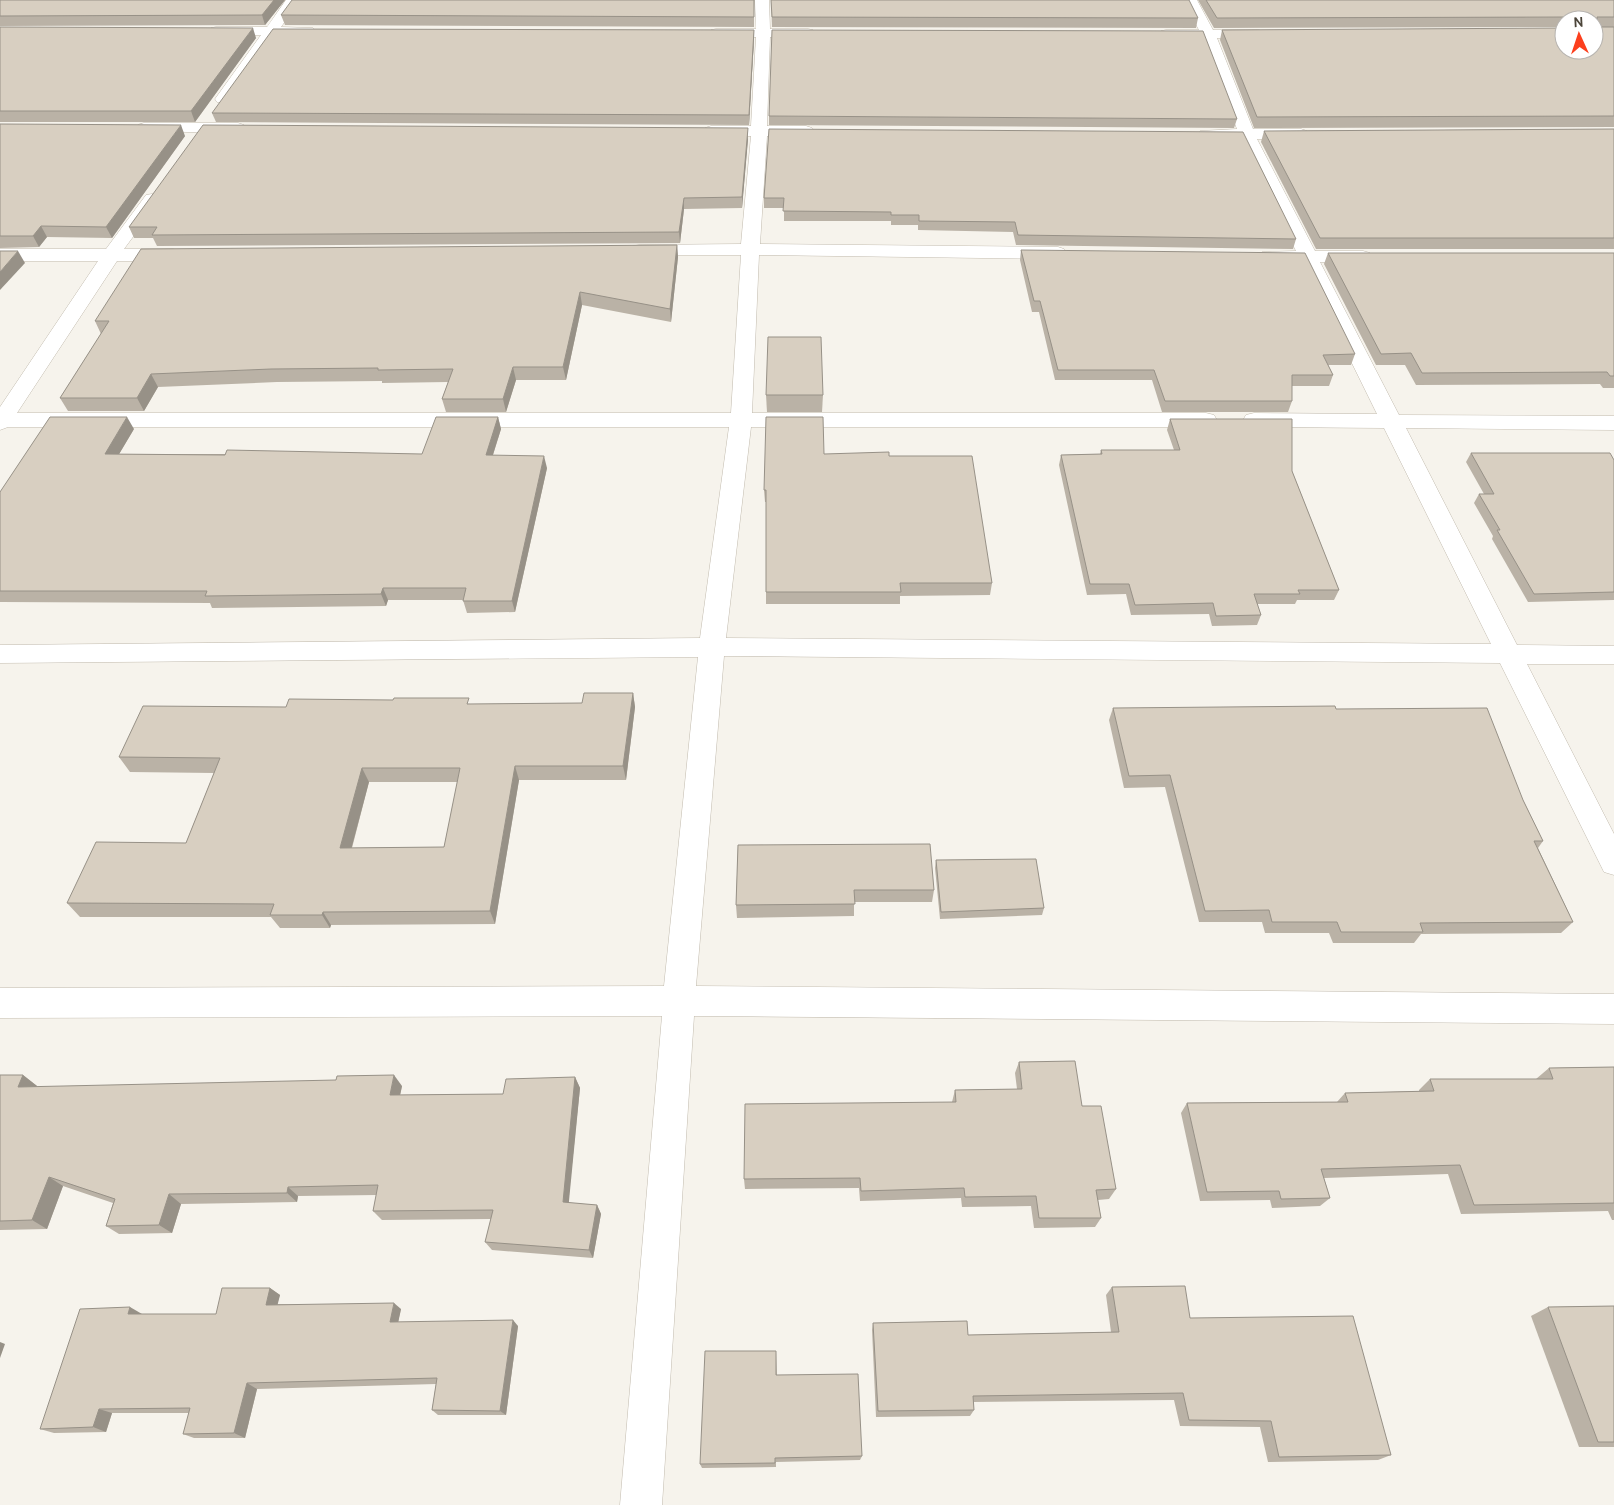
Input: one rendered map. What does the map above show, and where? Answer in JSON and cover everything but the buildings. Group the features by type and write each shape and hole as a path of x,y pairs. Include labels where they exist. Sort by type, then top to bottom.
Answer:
{"street":[{"path":"192,144 292,0"},
{"path":"641,1505 679,1001 712,647 741,420 750,249 759,131 763,33 762,0"},
{"path":"1190,0 1208,34 1247,135 1614,862"},
{"path":"200,31 319,32"},
{"path":"704,33 822,33"},
{"path":"1148,34 1277,33"},
{"path":"126,128 253,128"},
{"path":"699,131 819,132"},
{"path":"1187,134 1316,134"},
{"path":"1,421 111,255 163,184"},
{"path":"620,250 750,249 1078,254"},
{"path":"0,255 191,255"},
{"path":"1248,256 1377,257"},
{"path":"1,421 741,420 1614,423"},
{"path":"0,654 712,647 1614,655"},
{"path":"0,1004 679,1001 1614,1010"}]}
